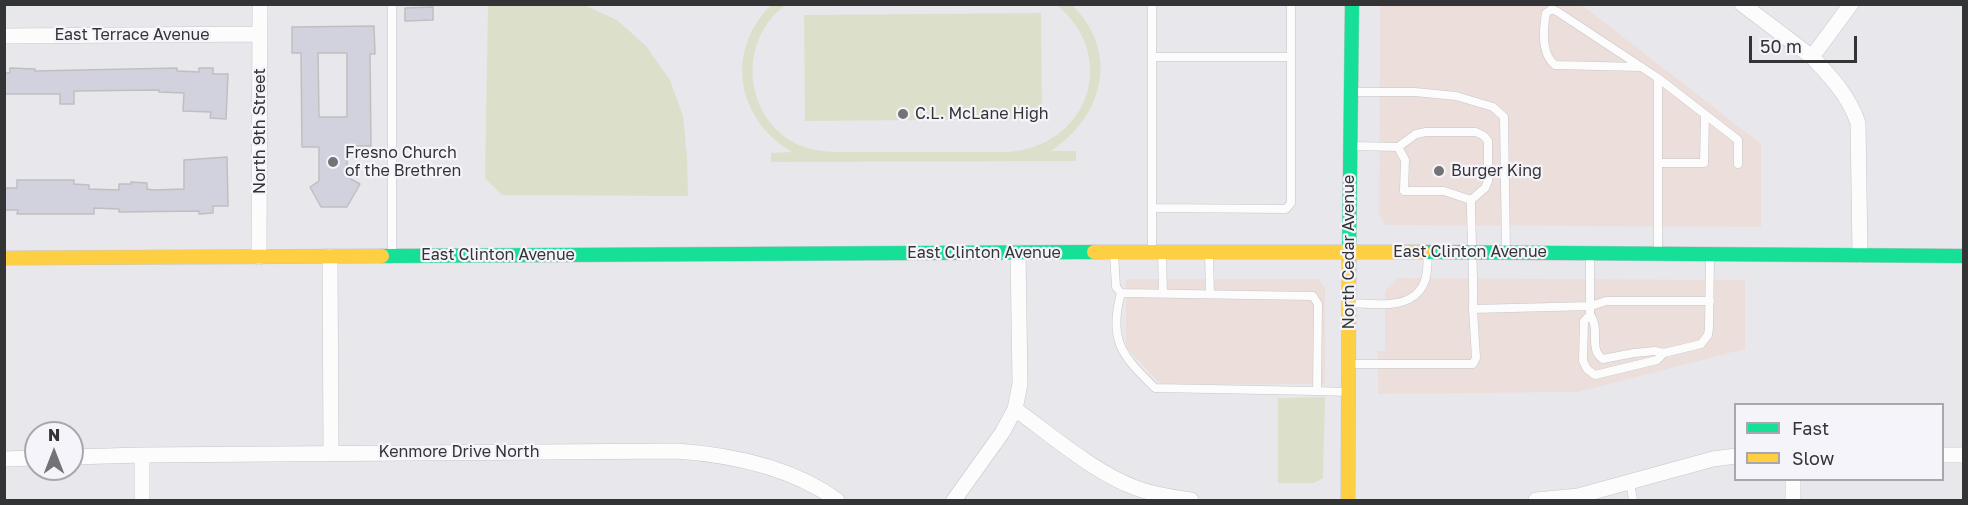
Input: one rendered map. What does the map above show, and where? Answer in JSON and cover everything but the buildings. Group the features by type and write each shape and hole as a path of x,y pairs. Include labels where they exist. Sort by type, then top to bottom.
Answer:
{"main road":[{"name":"North Cedar Avenue","path":"1348,501 1352,4"},
{"name":"East Clinton Avenue","path":"4,258 1157,251 1964,256"}],"street":[{"name":"North 9th Street","path":"259,257 261,4"},
{"path":"1742,4 1812,57 1842,90 1853,106 1858,123 1860,255"},
{"path":"1812,57 1851,4"},
{"name":"East Terrace Avenue","path":"4,36 261,34"},
{"path":"954,501 1002,433 1015,409 1020,384 1018,252"},
{"path":"330,256 331,453"},
{"path":"1015,409 1106,474 1136,488 1191,501"},
{"name":"Kenmore Drive North","path":"84,456 142,454 677,451 714,454 754,462 789,474 837,501"},
{"path":"142,454 142,501"},
{"path":"1944,455 1964,455"},
{"path":"1538,500 1590,497 1630,482 1713,459 1734,456"},
{"path":"4,459 24,458"},
{"path":"1793,481 1793,501"}],"lane":[{"path":"392,4 392,256"},
{"path":"1152,4 1152,208 1163,293"},
{"path":"1152,208 1286,209 1291,203 1291,4"},
{"path":"1641,66 1555,65 1545,53 1546,13 1552,9 1558,12 1641,66 1658,78 1738,141 1738,164"},
{"path":"1152,57 1291,57"},
{"path":"1658,78 1658,253"},
{"path":"1351,92 1415,92 1456,96 1493,108 1504,117 1506,252"},
{"path":"1658,163 1704,163 1705,115"},
{"path":"1348,364 1473,364 1476,358 1473,309 1474,262 1471,252 1472,200 1485,188 1488,181 1488,141 1476,132 1426,132 1416,134 1398,147 1350,146"},
{"path":"1398,147 1405,160 1404,191 1444,191 1472,200"},
{"path":"1209,251 1210,294"},
{"path":"1349,303 1389,304 1407,301 1421,289 1425,282 1428,251"},
{"path":"1114,252 1116,287 1121,293"},
{"path":"1590,252 1591,306 1590,315 1584,321 1583,361 1587,369 1594,375 1657,360 1664,353"},
{"path":"1590,315 1595,321 1596,350 1598,356 1603,359 1634,353 1655,351 1664,353 1701,344 1708,335 1710,254"},
{"path":"1121,293 1313,296 1318,304 1317,391"},
{"path":"1121,293 1116,309 1117,340 1123,353 1134,367 1155,388 1348,392"},
{"path":"1473,309 1591,306 1606,301 1710,301"},
{"path":"1630,482 1634,501"}],"shaded area":[{"path":"1380,5 1582,5 1761,144 1761,227 1386,225 1379,215"},
{"path":"1398,278 1745,280 1745,349 1578,392 1378,394 1378,351 1385,351 1385,291"},
{"path":"1126,279 1319,279 1325,288 1325,384 1161,385 1126,347"}],"green space":[{"path":"488,5 584,5 617,20 646,46 670,80 683,116 688,196 502,195 485,178"},
{"path":"771,5 786,5 771,19 760,36 754,55 753,75 756,95 764,113 776,129 793,142 813,149 834,152 1009,152 1037,146 1059,133 1076,116 1086,95 1090,73 1087,49 1076,26 1057,5 1072,5 1087,23 1096,43 1100,63 1099,82 1094,102 1069,137 1051,151 1076,151 1076,161 771,162 771,153 792,152 773,138 759,122 749,103 743,83 743,63 747,43 756,23"},
{"path":"1041,13 1042,119 805,121 804,15"},
{"path":"1325,397 1323,478 1314,483 1278,483 1278,398"}],"traffic: fast":[{"path":"1349,261 1352,4"},
{"path":"382,256 1094,252"},
{"path":"1423,252 1964,256"}],"traffic: slow":[{"path":"1094,252 1423,252"},
{"path":"4,258 382,256"},
{"path":"1348,500 1349,261"}],"place":[{"name":"C.L. McLane High","path":"903,114"},
{"name":"Fresno Church of the Brethren","path":"333,162"},
{"name":"Burger King","path":"1439,171"}]}
